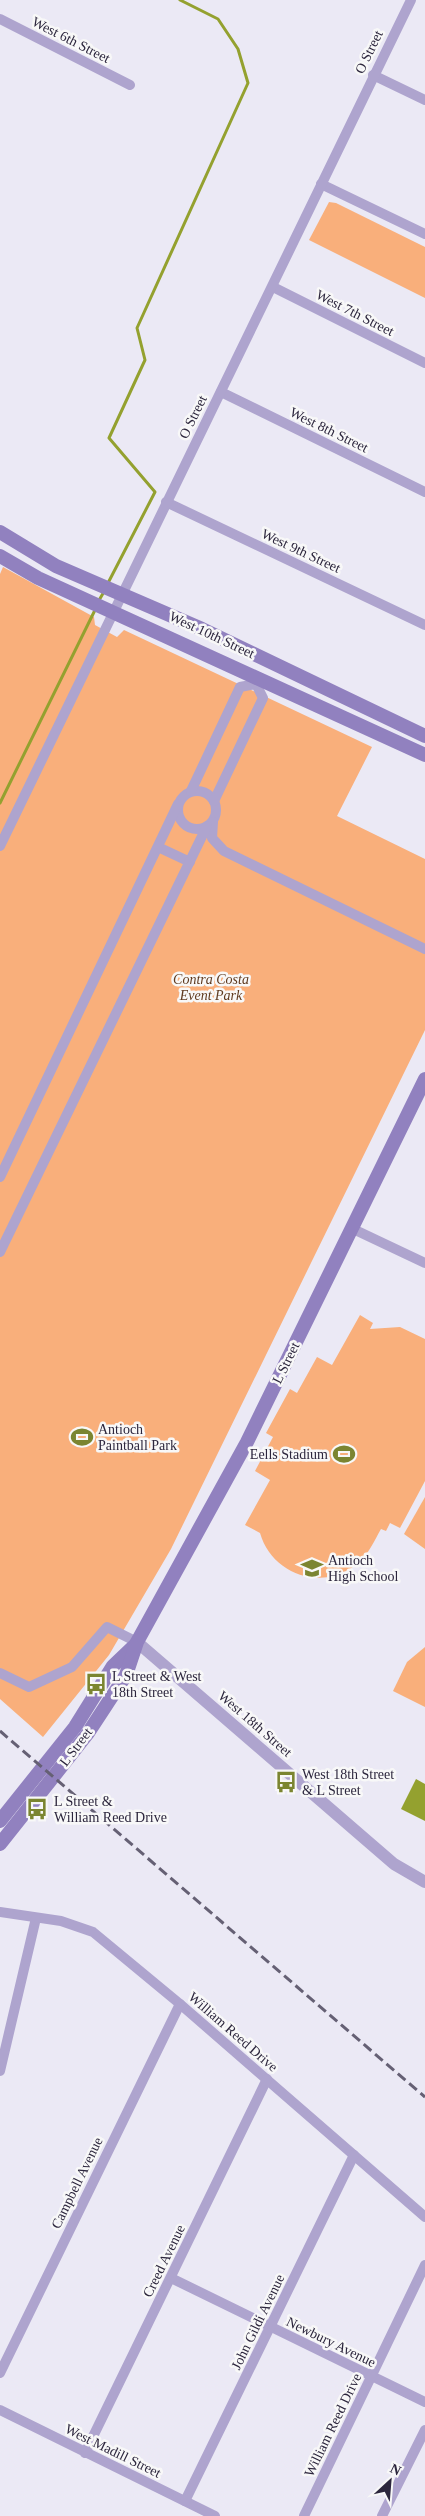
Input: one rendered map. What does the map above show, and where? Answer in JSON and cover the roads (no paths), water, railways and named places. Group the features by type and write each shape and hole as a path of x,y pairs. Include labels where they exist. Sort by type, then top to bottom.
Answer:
{"main road":[{"name":"West 10th Street","path":"0,532 56,566 123,594 267,660 425,736"},
{"name":"West 10th Street","path":"0,556 38,578 115,611 258,682 425,755"},
{"name":"L Street","path":"0,1844 88,1733 126,1675 137,1642 247,1442 425,1080"},
{"name":"L Street","path":"0,1822 75,1727 113,1666 137,1642"}],"street":[{"name":"O Street","path":"0,846 411,0"},
{"name":"West 6th Street","path":"0,19 130,85"},
{"path":"373,75 425,100"},
{"path":"321,184 425,234"},
{"name":"West 7th Street","path":"272,287 425,363"},
{"name":"West 8th Street","path":"221,392 425,492"},
{"name":"West 9th Street","path":"166,502 425,625"},
{"path":"214,801 263,698 258,682 267,660"},
{"path":"0,1177 178,804 191,791 240,687 258,682"},
{"path":"0,1252 217,809 214,801 203,791 191,791"},
{"path":"178,804 179,817 188,827 194,829 210,824"},
{"path":"210,824 212,838 224,851 425,949"},
{"path":"158,847 190,862"},
{"path":"351,1228 425,1263"},
{"path":"0,1673 28,1687 72,1667 107,1627 137,1642"},
{"name":"West 18th Street","path":"137,1642 394,1864 425,1882"},
{"name":"William Reed Drive","path":"0,1912 61,1921 92,1932 180,2004 425,2217"},
{"path":"0,2071 36,1918"},
{"name":"Campbell Avenue","path":"0,2373 180,2004"},
{"name":"Creed Avenue","path":"85,2453 267,2080"},
{"name":"John Gildi Avenue","path":"185,2501 354,2155"},
{"name":"William Reed Drive","path":"304,2516 425,2265"},
{"name":"Newbury Avenue","path":"171,2278 425,2402"},
{"name":"West Madill Street","path":"0,2410 215,2516"},
{"path":"382,2516 425,2430"}],"waterway":[{"path":"107,585 155,492 109,438 145,360 137,328 248,83 238,49 218,19 180,0"},
{"path":"98,602 105,590"},
{"path":"0,803 96,608"}],"railway":[{"path":"0,1731 425,2097"}],"place":[{"name":"Antioch Paintball Park","path":"82,1437"},
{"name":"Eells Stadium","path":"344,1454"},
{"name":"Antioch High School","path":"312,1568"},
{"name":"L Street & West 18th Street","path":"96,1684"},
{"name":"West 18th Street & L Street","path":"286,1782"},
{"name":"L Street & William Reed Drive","path":"37,1809"}],"park label":[{"name":"Contra Costa Event Park","path":"211,988"}]}
